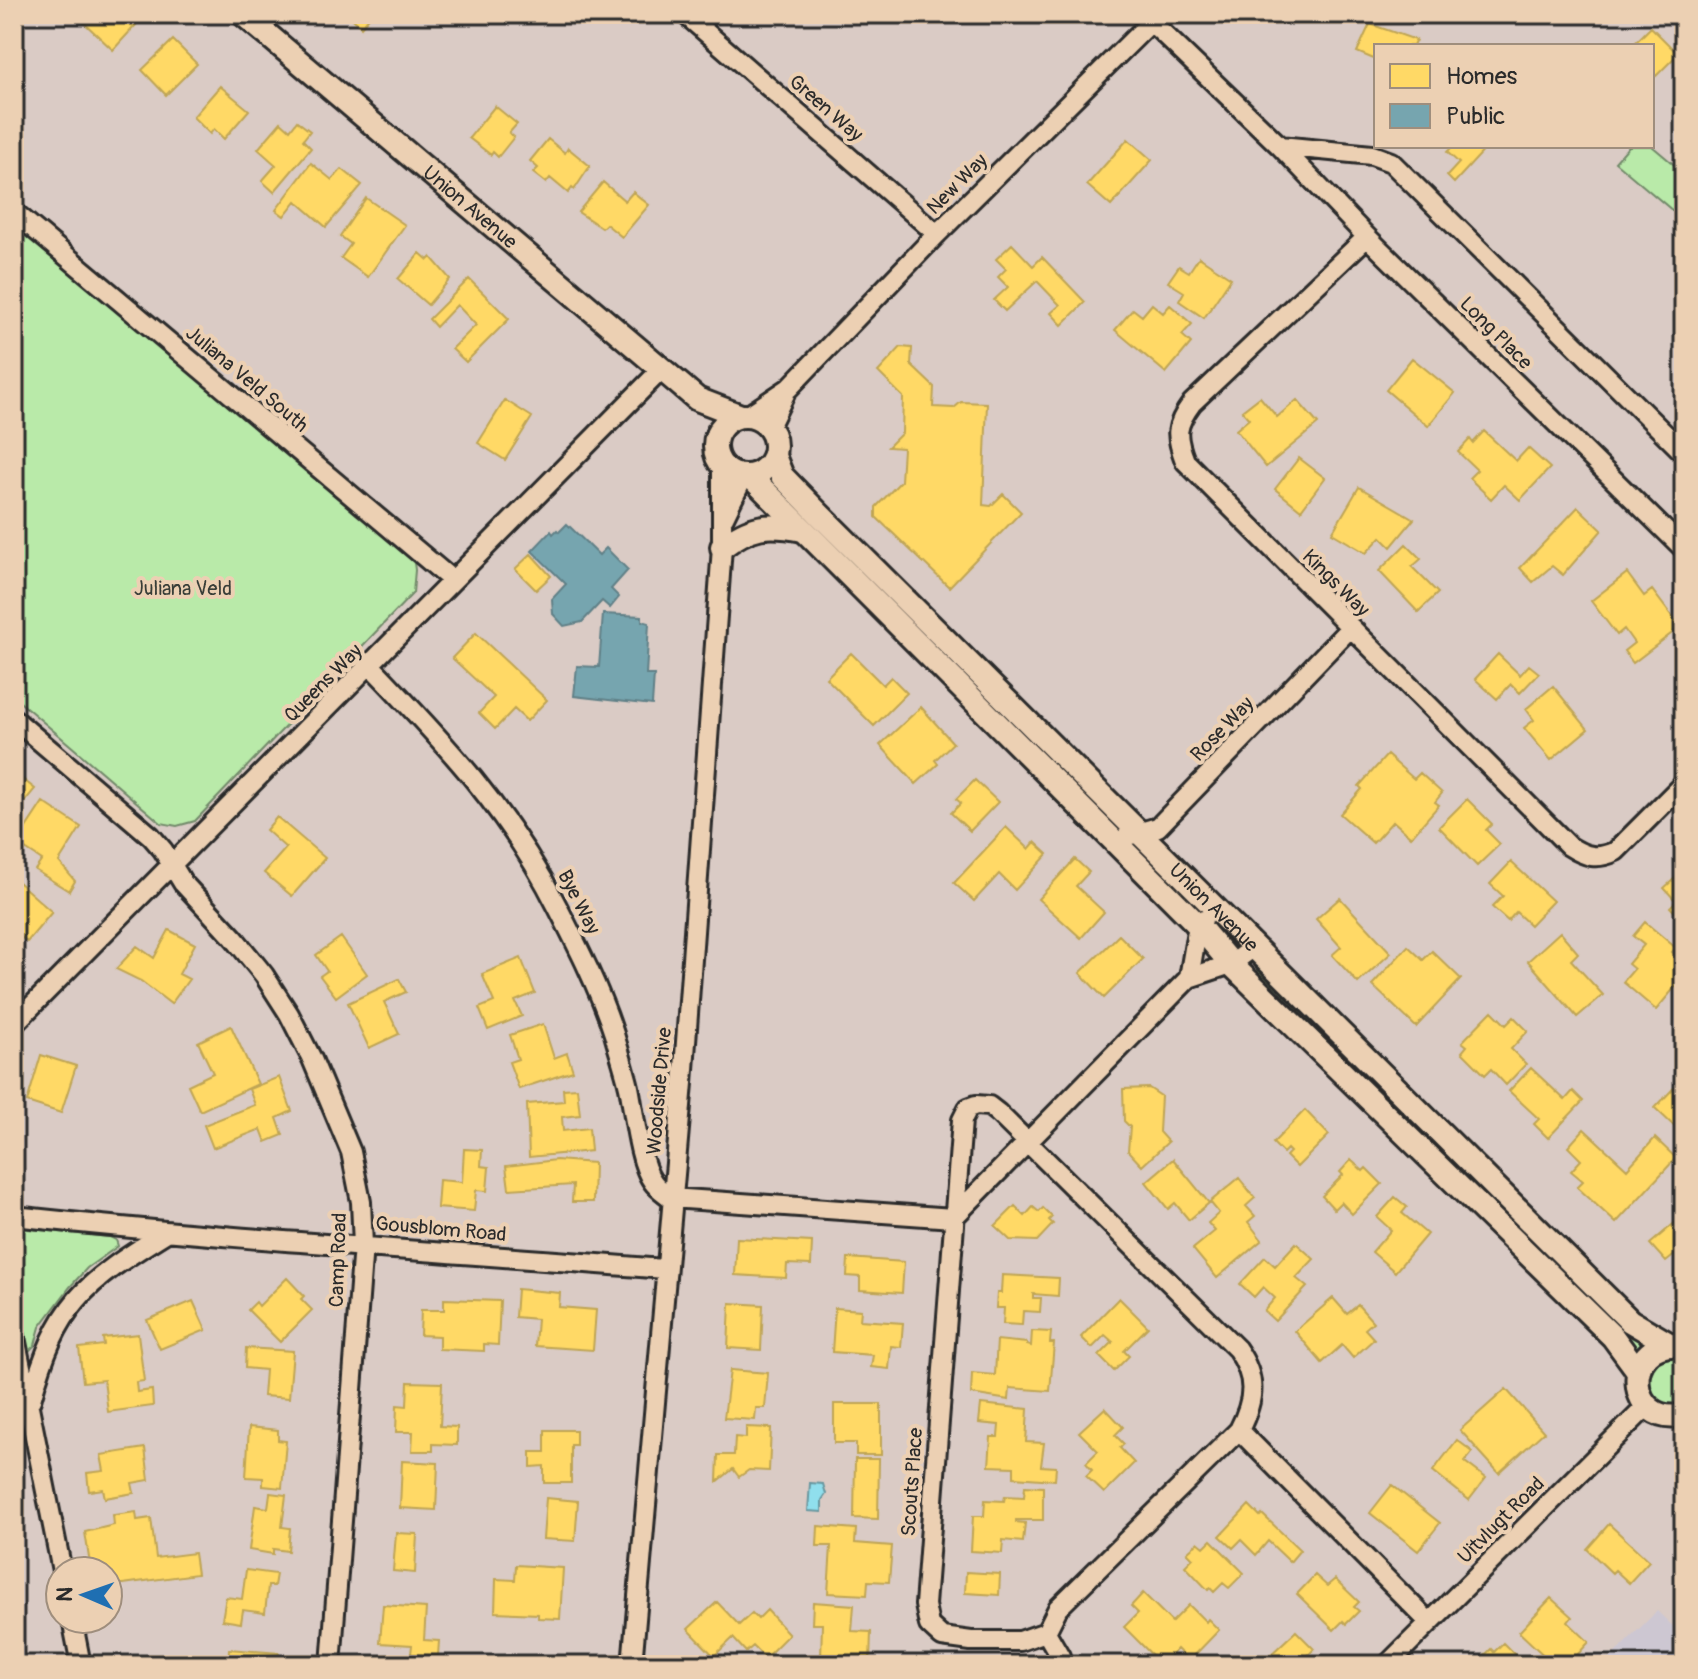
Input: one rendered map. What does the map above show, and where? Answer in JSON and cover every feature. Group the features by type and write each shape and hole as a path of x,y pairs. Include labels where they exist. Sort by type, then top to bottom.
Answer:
{"street":[{"name":"Union Avenue","path":"243,14 697,399 744,416"},
{"name":"Green Way","path":"685,14 937,234"},
{"name":"New Way","path":"744,416 789,388 1151,17"},
{"name":"Long Place","path":"1151,17 1367,237 1684,549"},
{"path":"1280,146 1372,155 1391,162 1684,453"},
{"name":"Juliana Veld South","path":"14,212 452,580"},
{"name":"Kings Way","path":"1367,237 1192,403 1180,419 1177,440 1185,461 1569,846 1585,857 1603,857 1616,851 1684,783"},
{"name":"Queens Way","path":"14,1024 661,370"},
{"name":"New Way","path":"769,427 789,388"},
{"name":"Union Avenue","path":"697,399 716,439"},
{"path":"744,416 762,420 775,441 774,456 766,468 747,476 731,473 716,453 716,439 725,423 744,416"},
{"name":"Union Avenue","path":"774,456 782,476 820,515 1630,1321 1677,1345"},
{"name":"Woodside Drive","path":"632,1665 683,1083 722,547 722,465"},
{"name":"Union Avenue","path":"747,476 1198,925 1231,964 1613,1337 1638,1371"},
{"name":"Woodside Drive","path":"723,520 747,476"},
{"path":"722,547 758,526 779,525 803,530 820,515"},
{"name":"Rose Way","path":"1113,840 1158,827 1350,628"},
{"name":"Bye Way","path":"371,666 453,751 532,860 597,990 614,1033 647,1171 653,1182 671,1198"},
{"name":"Camp Road","path":"14,719 151,836 183,883 264,975 312,1059 351,1152 361,1202 363,1245 331,1665"},
{"path":"1189,978 1198,925 1216,907"},
{"path":"671,1198 953,1218 1189,978 1231,964 1255,946"},
{"name":"Scouts Place","path":"989,1106 1237,1349 1248,1365 1252,1385 1250,1409 1239,1430 1058,1608 1046,1632 1020,1641 971,1641 942,1637 929,1625 925,1605 953,1218 962,1120 968,1108 989,1106"},
{"name":"Gousblom Road","path":"14,1216 165,1233 665,1269"},
{"path":"29,1407 56,1327 80,1293 113,1265 165,1233"},
{"path":"14,1332 59,1555"},
{"path":"1677,1345 1656,1349 1644,1358 1638,1371 1638,1389 1647,1406 1662,1416 1682,1418"},
{"name":"Uitvlugt Road","path":"1387,1665 1647,1406"},
{"path":"1239,1430 1429,1622"},
{"path":"1046,1632 1060,1656 1061,1665"},
{"path":"75,1635 81,1665"}],"shaded area":[{"path":"1657,1611 1684,1637 1684,1665 1603,1665"}],"green space":[{"path":"1627,148 1654,148 1684,173 1684,198 1673,211 1615,162"},
{"name":"Juliana Veld","path":"14,225 413,555 413,593 195,821 177,826 161,823 14,697"},
{"path":"1262,965 1652,1346 1640,1358 1629,1340 1258,973 1258,967"},
{"path":"14,1230 110,1237 116,1240 118,1246 87,1268 70,1287 40,1327 35,1345 28,1352 22,1343 15,1313"},
{"path":"1675,1354 1684,1357 1684,1403 1667,1406 1651,1393 1648,1378 1657,1364"}],"water":[{"path":"810,1483 823,1484 826,1494 822,1500 822,1512 808,1511"}],"building: Homes":[{"path":"87,14 146,14 113,50 81,20"},
{"path":"348,14 372,14 361,27"},
{"path":"1370,24 1416,40 1414,44 1374,44 1374,59 1357,52"},
{"path":"1651,27 1678,54 1656,76 1654,44 1634,44"},
{"path":"173,40 197,64 166,95 142,70"},
{"path":"220,86 249,110 224,139 214,129 210,134 193,117"},
{"path":"495,106 517,124 509,133 514,137 498,157 469,138"},
{"path":"297,121 310,131 303,140 311,148 274,192 262,181 276,165 258,149 281,122 290,130"},
{"path":"548,139 565,153 568,148 590,166 574,190 572,188 568,193 550,178 546,183 533,173 538,168 530,161"},
{"path":"1128,139 1152,160 1111,206 1087,185"},
{"path":"1451,148 1486,148 1454,183 1447,176 1459,163 1447,152"},
{"path":"311,163 332,180 342,169 362,185 326,227 296,201 284,216 276,210"},
{"path":"603,182 625,201 633,192 649,205 622,237 606,224 602,228 578,212"},
{"path":"366,198 405,225 368,277 341,258 351,244 340,236"},
{"path":"1012,244 1033,266 1042,257 1085,302 1062,325 1051,313 1060,305 1037,281 1005,311 994,300 1008,287 998,277 1006,269 996,259"},
{"path":"420,253 428,260 431,257 450,279 428,305 398,279"},
{"path":"1199,257 1231,278 1204,318 1179,301 1184,292 1168,282 1179,266 1189,272"},
{"path":"469,279 509,319 466,362 452,349 476,325 457,305 436,327 429,319"},
{"path":"1152,304 1163,313 1170,305 1192,324 1182,335 1191,343 1166,373 1115,330 1133,309 1142,316"},
{"path":"901,347 912,348 911,365 934,387 933,407 954,408 961,402 987,403 983,505 991,506 1003,494 1021,512 949,587 876,517 876,507 901,481 903,448 888,447 902,433 903,397 878,372"},
{"path":"1412,358 1455,393 1428,426 1386,390"},
{"path":"1260,397 1277,417 1297,400 1318,424 1266,467 1236,430 1249,419 1242,411"},
{"path":"505,400 532,417 505,460 478,443"},
{"path":"1484,431 1516,461 1528,448 1550,468 1520,500 1504,485 1491,499 1469,478 1477,470 1458,452 1470,439 1473,443"},
{"path":"1299,458 1325,478 1301,510 1275,489"},
{"path":"1359,487 1414,519 1391,547 1381,537 1366,553 1332,533"},
{"path":"1578,507 1602,530 1563,575 1552,566 1533,582 1520,568"},
{"path":"1406,544 1421,559 1412,567 1438,593 1418,612 1379,571"},
{"path":"531,554 551,576 536,590 515,569"},
{"path":"1627,573 1644,596 1652,590 1680,627 1633,663 1624,651 1634,643 1624,629 1617,635 1591,601"},
{"path":"476,633 547,700 527,721 514,709 495,729 479,713 494,697 452,658"},
{"path":"851,653 883,685 891,677 907,693 874,726 826,678"},
{"path":"1498,654 1520,675 1529,665 1539,673 1520,693 1511,684 1497,699 1475,679"},
{"path":"1553,686 1588,729 1551,760 1524,728 1534,720 1526,709"},
{"path":"921,707 953,743 935,760 938,764 916,784 880,745"},
{"path":"1387,755 1414,779 1420,773 1442,793 1435,802 1439,805 1411,837 1393,821 1373,843 1340,814 1362,789 1359,786"},
{"path":"20,777 35,789 15,813 24,821 14,832 14,785"},
{"path":"975,780 998,802 970,831 951,813 961,803 956,799"},
{"path":"1467,799 1492,824 1486,830 1500,844 1477,866 1439,827"},
{"path":"43,802 81,827 59,862 75,881 69,891 35,870 42,860 16,843"},
{"path":"277,817 325,858 292,896 264,873 286,848 266,830"},
{"path":"1006,827 1029,849 1035,842 1048,854 1015,890 999,874 974,901 954,883"},
{"path":"1075,859 1089,872 1076,886 1104,912 1081,938 1038,899"},
{"path":"1511,862 1553,901 1530,925 1516,912 1508,921 1492,907 1503,896 1490,884"},
{"path":"1684,870 1684,922 1670,907 1676,901 1664,888"},
{"path":"18,882 52,912 27,942 14,931 14,887"},
{"path":"1340,898 1391,953 1358,983 1332,955 1341,947 1316,919"},
{"path":"1645,922 1676,948 1672,952 1684,962 1684,993 1676,986 1656,1010 1623,982 1634,969 1628,964 1644,945 1633,936"},
{"path":"169,930 195,944 179,974 189,979 171,1004 141,981 116,969 137,946 154,958"},
{"path":"1560,932 1578,953 1571,960 1603,995 1577,1017 1528,961"},
{"path":"1119,935 1143,959 1104,998 1080,973"},
{"path":"341,937 367,974 336,997 320,976 327,971 316,955"},
{"path":"1408,946 1423,960 1432,951 1461,979 1416,1027 1372,985"},
{"path":"521,958 535,993 515,1001 522,1016 488,1030 479,1008 494,1002 482,974"},
{"path":"399,979 406,992 384,1002 399,1034 369,1048 348,1003"},
{"path":"1492,1011 1506,1025 1514,1017 1528,1031 1511,1049 1526,1064 1506,1085 1491,1069 1485,1075 1462,1052 1467,1046 1462,1042"},
{"path":"543,1024 554,1058 567,1053 573,1071 519,1089 509,1062 518,1059 510,1035"},
{"path":"231,1026 258,1084 200,1111 188,1085 213,1073 198,1042"},
{"path":"41,1055 76,1066 61,1113 27,1102"},
{"path":"1531,1068 1565,1100 1573,1091 1583,1101 1548,1138 1534,1124 1539,1119 1509,1091"},
{"path":"279,1077 292,1111 277,1118 283,1135 266,1142 261,1129 213,1148 204,1125 255,1105 249,1089"},
{"path":"1684,1077 1684,1121 1677,1129 1655,1108"},
{"path":"577,1088 580,1115 562,1117 563,1131 589,1128 591,1151 529,1157 527,1104 564,1101 563,1089"},
{"path":"1149,1088 1161,1096 1159,1132 1168,1142 1142,1166 1128,1151 1130,1127 1124,1121 1123,1089"},
{"path":"1305,1110 1329,1135 1297,1167 1286,1156 1290,1152 1287,1149 1283,1153 1273,1143"},
{"path":"1584,1129 1627,1169 1655,1138 1676,1158 1616,1223 1577,1187 1583,1181 1571,1171 1581,1160 1568,1147"},
{"path":"464,1149 482,1150 481,1166 489,1167 487,1191 476,1190 474,1211 437,1208 439,1180 462,1182"},
{"path":"1173,1159 1209,1203 1189,1220 1175,1203 1168,1209 1146,1182"},
{"path":"556,1160 594,1163 593,1202 572,1202 573,1185 509,1189 506,1166"},
{"path":"1351,1160 1363,1171 1366,1168 1382,1184 1352,1214 1341,1202 1334,1209 1322,1196 1343,1175 1340,1172"},
{"path":"1239,1178 1255,1198 1246,1206 1255,1216 1248,1222 1262,1240 1217,1278 1193,1249 1215,1231 1208,1223 1219,1213 1210,1202"},
{"path":"1395,1197 1407,1207 1402,1213 1427,1234 1395,1272 1372,1252 1391,1230 1377,1217"},
{"path":"1015,1206 1025,1216 1033,1207 1039,1212 1043,1208 1052,1217 1049,1220 1053,1224 1037,1241 1010,1240 995,1226"},
{"path":"1684,1215 1684,1254 1681,1250 1666,1262 1650,1244"},
{"path":"737,1238 812,1242 811,1265 787,1264 786,1278 735,1275"},
{"path":"1296,1243 1314,1259 1296,1278 1307,1287 1275,1321 1264,1311 1275,1298 1263,1287 1254,1297 1240,1284 1265,1257 1275,1266"},
{"path":"848,1258 904,1262 902,1293 860,1290 860,1277 847,1276"},
{"path":"1002,1275 1059,1278 1058,1296 1033,1294 1033,1298 1041,1298 1040,1312 1023,1311 1022,1325 1003,1324 1004,1308 996,1308"},
{"path":"287,1278 312,1310 280,1342 248,1310 256,1302 259,1306"},
{"path":"517,1289 560,1293 559,1307 596,1310 593,1350 535,1346 537,1319 515,1317"},
{"path":"1119,1298 1148,1327 1124,1351 1129,1356 1114,1371 1099,1356 1113,1342 1105,1335 1092,1348 1081,1337"},
{"path":"1333,1298 1347,1314 1358,1305 1373,1322 1365,1329 1374,1339 1353,1358 1342,1345 1322,1363 1295,1331"},
{"path":"444,1299 500,1301 498,1345 484,1344 484,1351 439,1349 439,1336 420,1335 421,1310 444,1310"},
{"path":"193,1301 206,1330 160,1349 147,1320"},
{"path":"730,1303 763,1305 761,1350 728,1348"},
{"path":"835,1308 861,1310 860,1320 903,1323 901,1347 891,1346 889,1369 871,1367 873,1355 832,1352"},
{"path":"1032,1331 1051,1332 1050,1343 1054,1343 1050,1391 1010,1388 1009,1400 971,1394 972,1373 995,1375 997,1340 1031,1346"},
{"path":"138,1334 144,1381 136,1382 137,1392 152,1390 153,1406 108,1412 104,1380 83,1382 79,1348 104,1345 103,1338"},
{"path":"246,1348 293,1351 289,1398 263,1396 265,1370 245,1368"},
{"path":"730,1370 768,1373 765,1408 756,1408 755,1420 724,1418"},
{"path":"408,1382 442,1383 440,1426 457,1427 457,1445 433,1444 433,1451 412,1451 413,1432 396,1432 397,1405 407,1406"},
{"path":"1506,1389 1544,1432 1499,1473 1460,1430"},
{"path":"834,1404 881,1404 881,1455 856,1455 856,1443 834,1443"},
{"path":"981,1404 1028,1409 1026,1442 1044,1443 1041,1466 1056,1467 1055,1480 1014,1477 1014,1467 989,1466 991,1437 998,1437 999,1425 979,1423"},
{"path":"1105,1408 1123,1427 1115,1435 1124,1444 1120,1448 1134,1463 1104,1493 1086,1476 1092,1470 1086,1463 1098,1451 1079,1432"},
{"path":"249,1427 278,1430 278,1440 286,1441 282,1488 263,1486 263,1478 246,1477"},
{"path":"746,1427 771,1428 769,1471 749,1470 739,1477 733,1469 717,1482 718,1455 734,1455 735,1437 746,1438"},
{"path":"545,1430 576,1430 576,1445 571,1445 571,1483 544,1483 544,1466 531,1467 531,1452 545,1452"},
{"path":"1457,1440 1473,1452 1465,1462 1486,1478 1469,1500 1433,1471"},
{"path":"145,1448 149,1480 132,1483 134,1493 105,1498 103,1489 89,1491 87,1473 104,1471 101,1455"},
{"path":"855,1459 879,1459 878,1519 854,1518"},
{"path":"402,1461 438,1463 436,1510 400,1508"},
{"path":"1392,1485 1440,1523 1418,1551 1370,1513"},
{"path":"1025,1486 1043,1487 1043,1520 1016,1520 1025,1523 1023,1542 1003,1540 1002,1553 971,1551 973,1516 984,1516 985,1500 1004,1501 1005,1496 1024,1497"},
{"path":"270,1493 286,1495 282,1527 290,1528 288,1551 273,1549 273,1554 249,1550 255,1506 268,1508"},
{"path":"546,1498 578,1501 575,1541 543,1539"},
{"path":"1249,1505 1300,1550 1290,1562 1268,1541 1256,1555 1241,1540 1233,1548 1220,1536"},
{"path":"136,1512 137,1520 151,1518 156,1558 194,1553 197,1574 124,1584 124,1555 89,1555 85,1532 114,1525 113,1515"},
{"path":"1609,1524 1649,1561 1629,1583 1615,1570 1612,1573 1587,1549"},
{"path":"818,1526 856,1529 855,1543 892,1546 889,1582 868,1581 867,1595 828,1593 831,1546 817,1546"},
{"path":"396,1533 417,1534 415,1573 393,1571"},
{"path":"1211,1540 1244,1573 1229,1588 1223,1583 1214,1592 1210,1588 1208,1590 1185,1566 1193,1558 1187,1552 1198,1542 1204,1547"},
{"path":"516,1565 563,1568 560,1619 538,1618 538,1614 495,1612 496,1579 515,1580"},
{"path":"246,1570 276,1574 274,1586 268,1586 265,1613 243,1610 241,1623 222,1620 226,1597 242,1599"},
{"path":"966,1572 1000,1574 999,1595 965,1593"},
{"path":"1315,1575 1327,1586 1335,1579 1359,1602 1354,1607 1359,1611 1346,1624 1343,1621 1334,1630 1297,1594"},
{"path":"1143,1593 1172,1622 1189,1605 1219,1630 1189,1661 1177,1649 1162,1665 1124,1627 1138,1613 1131,1606"},
{"path":"1551,1598 1572,1617 1568,1622 1589,1642 1568,1665 1554,1665 1519,1632"},
{"path":"717,1602 739,1625 752,1613 758,1619 767,1610 789,1634 765,1658 753,1646 746,1652 733,1638 714,1656 688,1629"},
{"path":"813,1602 854,1605 852,1631 871,1632 870,1662 821,1659 822,1624 812,1624"},
{"path":"383,1605 426,1608 424,1640 439,1641 438,1656 411,1654 412,1645 380,1643"},
{"path":"1296,1631 1314,1649 1304,1660 1305,1665 1271,1665 1267,1658"},
{"path":"1503,1643 1525,1665 1481,1665 1479,1661 1491,1649 1494,1652"},
{"path":"229,1649 279,1653 278,1665 228,1665"}],"building: Public":[{"path":"567,524 599,555 606,548 628,570 611,589 619,597 610,608 602,601 582,622 564,626 553,614 552,599 566,584 532,551 551,531 553,534 557,530 559,532"},
{"path":"603,614 642,616 642,621 649,623 646,675 654,675 652,705 574,696 577,666 599,667"}]}
